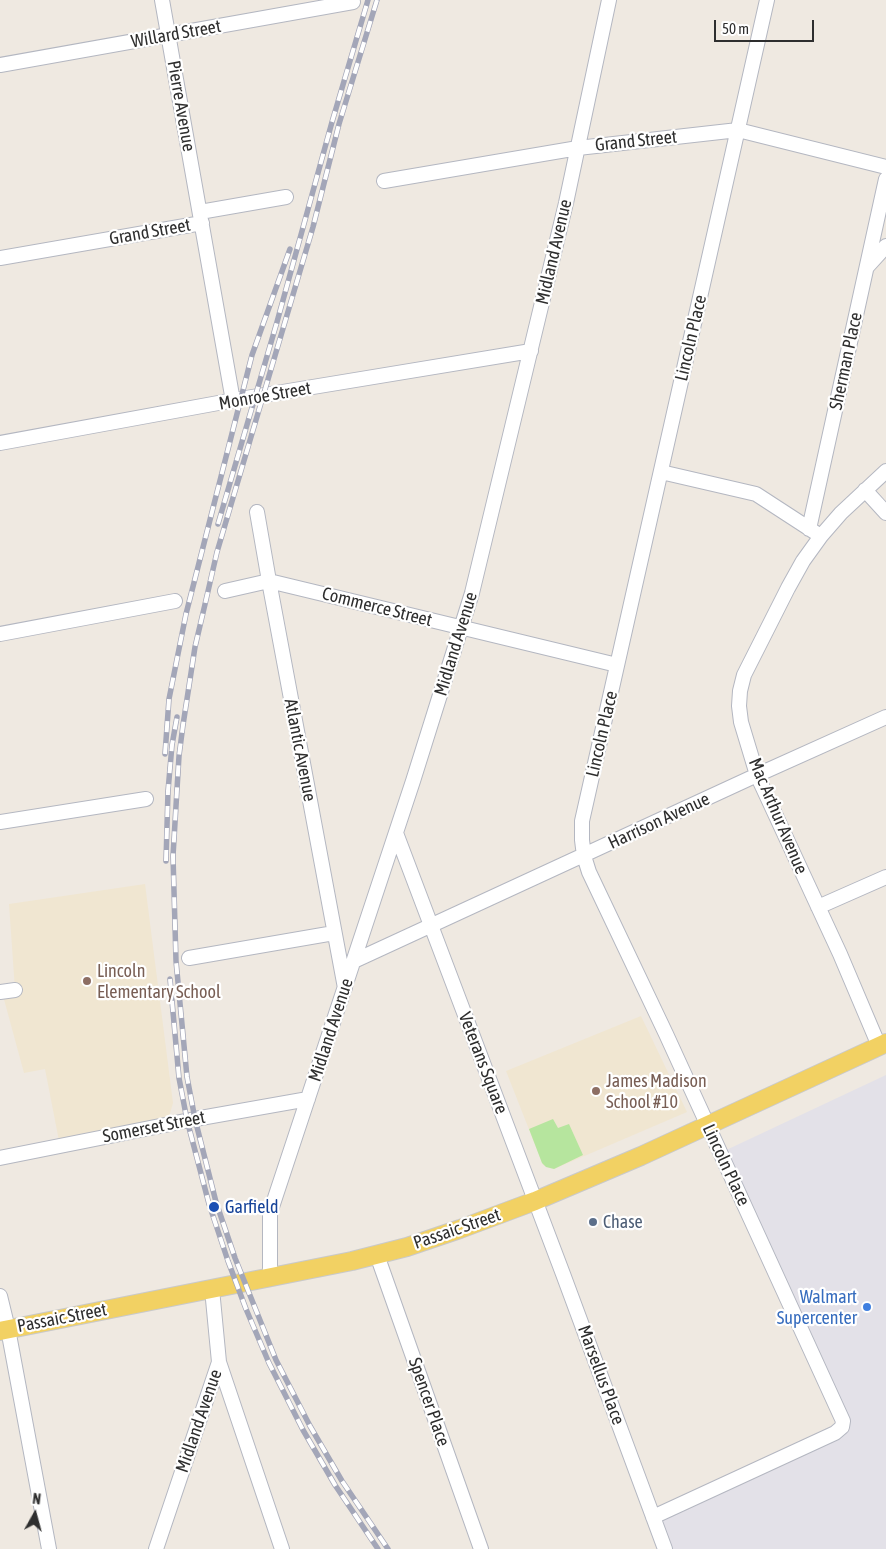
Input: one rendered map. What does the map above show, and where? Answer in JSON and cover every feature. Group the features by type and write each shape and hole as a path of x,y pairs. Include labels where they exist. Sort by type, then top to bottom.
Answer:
{"main road":[{"name":"Passaic Street","path":"4,1330 212,1289 377,1255 407,1247 535,1201 641,1156 883,1044"}],"street":[{"name":"Pierre Avenue","path":"162,0 233,401"},
{"name":"Midland Avenue","path":"270,1277 270,1213 396,834 472,593 564,212 609,0"},
{"name":"Lincoln Place","path":"653,1517 835,1433 842,1426 843,1421 660,1020 589,872 582,840 582,821 766,0"},
{"name":"Willard Street","path":"0,65 353,2"},
{"name":"Grand Street","path":"384,180 578,148 738,130 886,167"},
{"name":"Sherman Place","path":"815,532 866,268 882,213 886,179"},
{"name":"Grand Street","path":"0,258 201,218 286,197"},
{"path":"866,268 886,246"},
{"name":"Monroe Street","path":"0,443 233,401 530,351"},
{"name":"Mac Arthur Avenue","path":"883,1044 757,775 741,722 739,706 744,675 803,561 815,532 841,513 886,471"},
{"path":"661,472 756,494 815,532"},
{"path":"865,490 886,513"},
{"name":"Atlantic Avenue","path":"257,512 345,988"},
{"name":"Commerce Street","path":"225,591 269,581 617,665"},
{"path":"0,634 175,601"},
{"name":"Harrison Avenue","path":"432,926 886,717"},
{"path":"0,822 146,799"},
{"name":"Veterans Square","path":"396,834 535,1201"},
{"path":"818,907 886,877"},
{"path":"354,961 432,926"},
{"path":"189,958 334,932"},
{"path":"0,992 15,990"},
{"name":"Somerset Street","path":"0,1158 195,1118 308,1099"},
{"name":"Marsellus Place","path":"535,1201 665,1549"},
{"name":"Spencer Place","path":"377,1255 481,1549"},
{"name":"Midland Avenue","path":"156,1549 219,1362 212,1289"},
{"path":"0,1296 4,1330 49,1549"},
{"path":"219,1362 282,1549"}],"shaded area":[{"path":"145,884 173,1103 167,1124 60,1146 45,1069 24,1073 2,992 15,990 9,904"},
{"name":"James Madison School #10","path":"641,1016 687,1112 554,1169 543,1165 506,1071"},
{"path":"886,1075 886,1549 667,1549 658,1518 850,1429 722,1152"}],"green space":[{"path":"553,1119 558,1128 569,1124 583,1155 554,1169 546,1167 542,1163 529,1129"}],"railway":[{"path":"218,524 368,0"},
{"path":"377,0 339,124 313,227 217,552 195,647 183,725 179,756 173,856 176,961 187,1077 195,1119 216,1202 235,1258 276,1360 310,1426 342,1481 388,1549"},
{"path":"165,754 169,699 186,614 252,355 290,249"},
{"path":"166,861 168,791 172,745 177,717"},
{"path":"170,979 179,1078 187,1120 209,1204 228,1261 269,1363 303,1430 335,1485 378,1549"}],"place":[{"name":"Lincoln Elementary School","path":"87,981"},
{"name":"James Madison School #10","path":"596,1091"},
{"name":"Garfield","path":"214,1207"},
{"name":"Chase","path":"593,1222"},
{"name":"Walmart Supercenter","path":"867,1307"}]}
